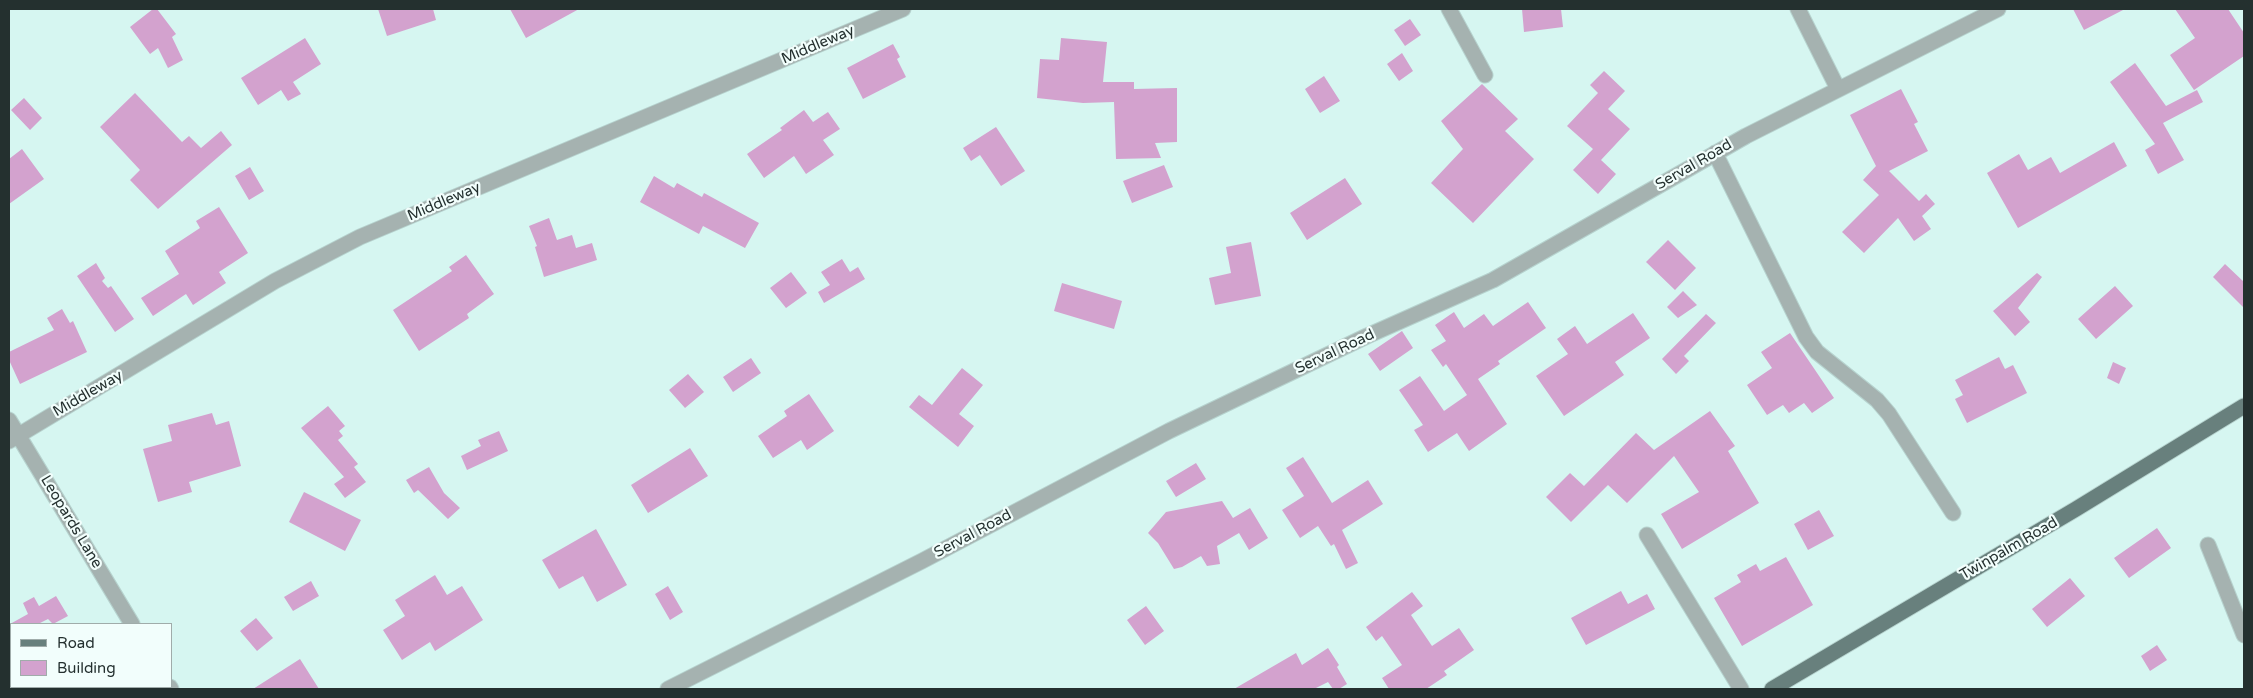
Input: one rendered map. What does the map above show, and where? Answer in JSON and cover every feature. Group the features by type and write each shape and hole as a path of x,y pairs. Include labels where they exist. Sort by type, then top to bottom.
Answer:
{"main road":[{"name":"Twinpalm Road","path":"1772,689 2076,509 2244,406"}],"street":[{"name":"Middleway","path":"14,438 275,281 360,237 903,9"},
{"path":"1449,9 1485,75"},
{"path":"1798,9 1838,89"},
{"name":"Serval Road","path":"668,689 922,561 1169,431 1367,336 1493,280 1715,153 1998,9"},
{"path":"1715,153 1806,337 1817,352 1877,400 1889,414 1953,513"},
{"name":"Leopards Lane","path":"9,420 14,438 131,623"},
{"path":"1647,535 1741,689"},
{"path":"2208,544 2244,635"}],"building":[{"path":"153,9 157,9 176,34 172,37 183,60 168,68 158,48 150,54 130,27"},
{"path":"378,9 433,9 436,20 387,36"},
{"path":"510,9 579,9 526,38"},
{"path":"1522,9 1561,9 1563,27 1524,32"},
{"path":"2073,9 2125,9 2084,30"},
{"path":"2175,9 2228,9 2244,33 2244,56 2194,90 2170,55 2195,38"},
{"path":"1410,19 1421,35 1405,46 1394,30"},
{"path":"305,38 321,64 293,82 301,94 288,101 281,90 258,105 241,78"},
{"path":"1061,38 1107,42 1103,82 1134,82 1134,89 1177,88 1177,142 1155,143 1161,158 1116,159 1114,102 1083,103 1037,98 1040,59 1059,60"},
{"path":"893,44 900,57 897,59 906,77 863,99 847,68"},
{"path":"1402,53 1413,71 1399,81 1387,64"},
{"path":"2135,63 2166,106 2197,90 2203,102 2163,123 2184,160 2158,174 2145,150 2155,144 2110,82"},
{"path":"1604,71 1625,91 1608,109 1630,129 1601,160 1616,174 1598,194 1573,170 1593,149 1567,126 1598,93 1590,85"},
{"path":"1324,76 1340,101 1320,113 1305,89"},
{"path":"1482,84 1518,119 1505,131 1534,159 1473,223 1431,183 1463,149 1441,121"},
{"path":"1901,89 1918,122 1914,124 1928,151 1889,171 1919,201 1926,194 1935,204 1922,216 1931,229 1914,241 1898,218 1864,253 1842,232 1879,195 1863,180 1876,166 1850,115"},
{"path":"135,93 182,142 189,136 201,148 221,131 232,145 158,209 130,180 140,170 100,127"},
{"path":"24,98 42,118 30,130 11,110"},
{"path":"804,110 813,122 828,112 840,129 823,140 834,155 806,174 794,156 764,178 747,154 782,130 780,128"},
{"path":"996,127 1025,171 1001,186 980,155 971,161 963,148"},
{"path":"2114,142 2127,166 2018,228 1987,173 2019,154 2028,170 2051,157 2060,173"},
{"path":"22,149 44,179 9,204 9,159"},
{"path":"1164,165 1173,187 1132,203 1123,181"},
{"path":"250,167 264,191 249,200 235,176"},
{"path":"654,176 674,188 677,183 702,197 704,193 759,223 745,248 703,226 699,234 640,202"},
{"path":"1345,178 1362,204 1307,240 1290,213"},
{"path":"219,207 248,253 219,272 226,283 193,305 186,294 153,316 141,298 179,274 165,251 200,228 196,221"},
{"path":"549,218 557,240 572,235 576,248 592,243 597,260 544,277 535,247 537,246 529,226"},
{"path":"1668,240 1696,268 1675,290 1646,262"},
{"path":"1251,242 1261,296 1215,305 1209,278 1231,273 1226,247"},
{"path":"466,255 494,294 467,314 469,318 419,351 393,310 452,271 449,267"},
{"path":"842,259 850,272 858,267 865,279 824,303 818,292 830,285 821,272"},
{"path":"96,263 105,278 102,281 108,288 111,286 134,319 115,332 77,276"},
{"path":"2225,264 2244,282 2244,308 2213,277"},
{"path":"791,272 807,293 786,308 770,288"},
{"path":"2037,273 2042,277 2018,308 2030,322 2015,336 1993,311"},
{"path":"1062,283 1122,301 1114,329 1054,311"},
{"path":"2115,286 2133,306 2096,339 2078,319"},
{"path":"1683,291 1697,305 1678,318 1667,307"},
{"path":"1528,302 1546,328 1498,361 1500,364 1478,379 1507,424 1469,451 1457,433 1428,452 1414,430 1423,425 1399,390 1420,376 1444,411 1467,395 1446,364 1443,367 1431,350 1446,341 1435,325 1454,312 1464,328 1484,314 1493,326"},
{"path":"62,309 70,323 73,321 87,352 20,384 9,360 9,352 54,330 47,318"},
{"path":"1633,313 1650,338 1615,362 1624,375 1564,416 1536,376 1568,354 1557,339 1575,326 1587,344"},
{"path":"1706,314 1716,323 1684,356 1689,361 1676,374 1662,359"},
{"path":"1402,331 1413,348 1380,371 1368,354"},
{"path":"1790,333 1834,398 1812,413 1804,403 1789,413 1783,405 1767,415 1747,385 1772,368 1761,352"},
{"path":"1999,357 2005,369 2013,365 2027,393 1967,423 1955,399 1963,395 1955,380"},
{"path":"751,358 761,373 733,392 723,377"},
{"path":"2113,362 2126,368 2119,384 2107,378"},
{"path":"962,368 983,385 959,414 974,426 958,447 909,407 919,395 932,405"},
{"path":"688,374 704,392 685,408 669,390"},
{"path":"809,394 834,431 807,450 801,440 773,458 758,436 787,416 784,411"},
{"path":"328,406 345,426 339,431 343,436 338,440 358,464 354,467 366,482 345,498 334,484 344,477 301,428"},
{"path":"1710,411 1735,446 1728,451 1759,503 1682,549 1661,514 1699,492 1674,456 1627,503 1608,485 1571,522 1546,497 1570,473 1584,486 1636,433 1654,450"},
{"path":"212,413 216,425 229,421 241,466 189,482 192,492 158,502 143,449 172,441 168,425"},
{"path":"499,431 508,451 467,470 461,456 481,446 478,440"},
{"path":"690,448 708,476 648,513 631,485"},
{"path":"1303,457 1332,503 1368,480 1383,504 1342,530 1358,563 1346,569 1334,544 1331,546 1318,526 1300,538 1282,510 1304,496 1286,468"},
{"path":"1196,463 1206,479 1176,497 1166,481"},
{"path":"429,467 444,493 460,508 448,519 418,490 414,493 406,480"},
{"path":"304,492 361,520 345,551 289,522"},
{"path":"1222,501 1233,518 1250,508 1268,538 1249,550 1239,533 1217,546 1220,564 1207,566 1201,556 1182,567 1174,569 1158,543 1148,533 1166,512"},
{"path":"1819,510 1834,536 1808,550 1794,524"},
{"path":"2157,528 2171,548 2129,578 2114,558"},
{"path":"596,529 627,585 597,602 583,576 559,589 542,560"},
{"path":"1786,557 1813,605 1742,646 1714,598 1741,582 1737,575 1756,564 1760,571"},
{"path":"435,575 447,595 462,586 483,620 435,651 430,642 402,660 383,630 405,616 395,600"},
{"path":"2070,578 2085,596 2047,627 2032,609"},
{"path":"311,581 319,596 293,611 284,597"},
{"path":"668,586 683,612 670,620 655,594"},
{"path":"1621,591 1628,604 1647,594 1655,609 1586,645 1571,618"},
{"path":"1412,592 1423,606 1411,615 1432,646 1459,628 1474,650 1444,671 1447,675 1426,689 1389,689 1382,678 1402,665 1382,636 1376,641 1366,627"},
{"path":"56,596 68,616 55,623 48,619 40,623 12,623 28,614 23,603 34,597 39,606"},
{"path":"1146,606 1164,631 1145,645 1127,620"},
{"path":"256,618 273,638 257,651 240,631"},
{"path":"2157,645 2167,660 2150,671 2141,656"},
{"path":"1328,648 1339,665 1337,667 1347,684 1339,689 1333,689 1328,682 1314,689 1234,689 1296,653 1302,665"},
{"path":"300,659 319,689 253,689"}]}
